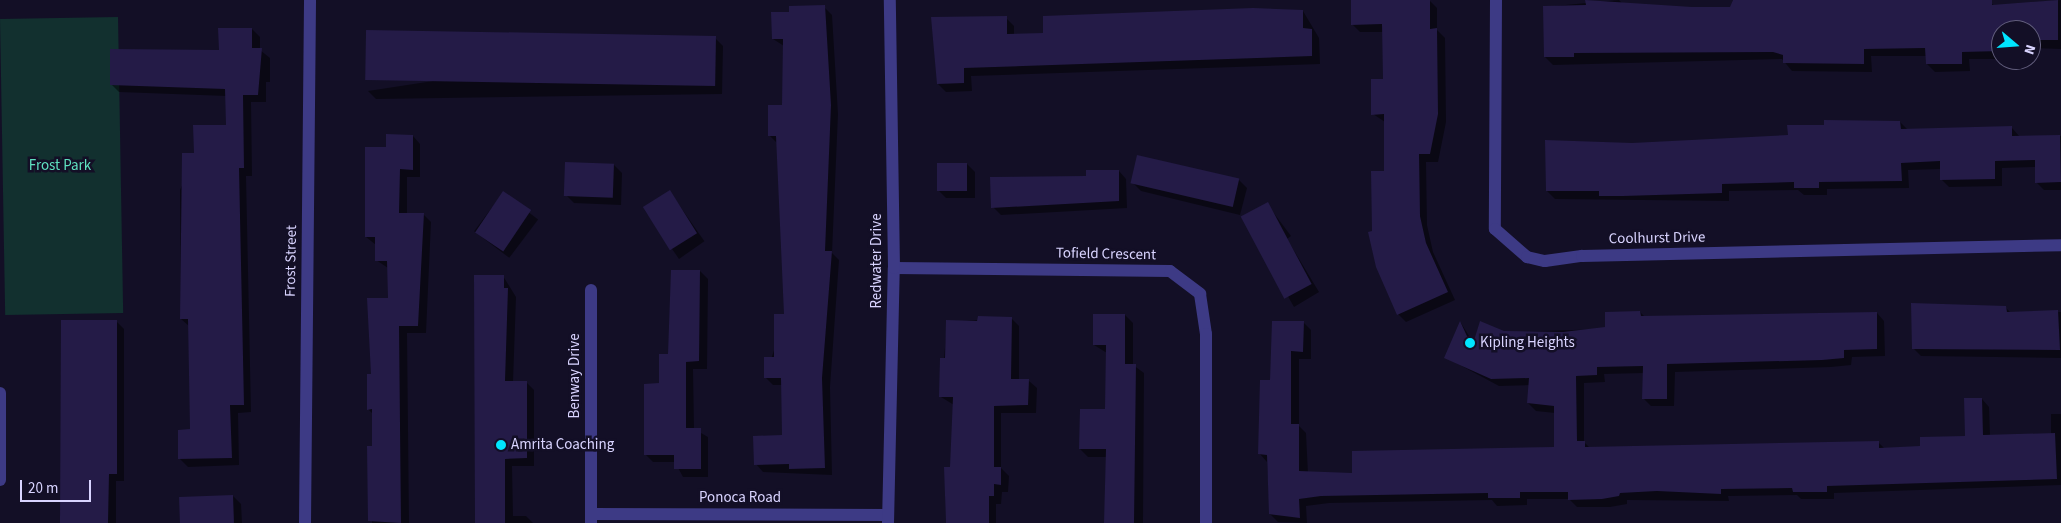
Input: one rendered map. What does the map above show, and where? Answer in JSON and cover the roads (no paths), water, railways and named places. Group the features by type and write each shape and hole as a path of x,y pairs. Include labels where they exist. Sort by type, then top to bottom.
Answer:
{"street":[{"name":"Frost Street","path":"305,523 310,0"},
{"name":"Redwater Drive","path":"888,519 894,268 890,0"},
{"name":"Coolhurst Drive","path":"1496,0 1495,229 1526,257 1545,261 1582,256 2061,245"},
{"name":"Tofield Crescent","path":"894,268 1170,271 1200,294 1206,334 1206,523"},
{"name":"Benway Drive","path":"591,290 591,518"},
{"path":"0,393 0,480"},
{"name":"Ponoca Road","path":"591,518 888,519"}],"place":[{"name":"Kipling Heights","path":"1470,343"},
{"name":"Amrita Coaching","path":"501,445"}],"park label":[{"name":"Frost Park","path":"60,166"}]}
